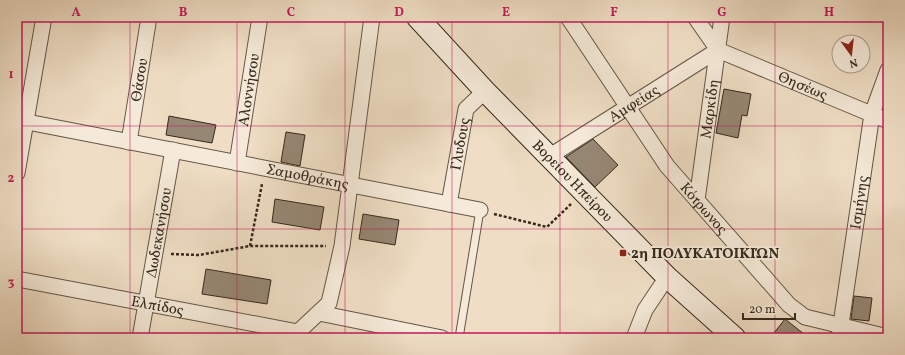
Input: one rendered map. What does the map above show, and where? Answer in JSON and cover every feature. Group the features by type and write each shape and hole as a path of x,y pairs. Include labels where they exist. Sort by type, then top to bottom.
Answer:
{"street":[{"path":"17,173 22,121 44,17"},
{"name":"Θάσου","path":"129,142 150,17"},
{"name":"Αλοννήσου","path":"237,163 260,17"},
{"path":"297,335 329,302 342,246 372,17"},
{"name":"Βορείου Ηπείρου","path":"417,17 485,91 667,277 735,338"},
{"name":"Κότρωνος","path":"568,17 627,108 667,166 789,305 805,317 840,332 888,337"},
{"path":"695,17 718,50"},
{"name":"Μαρκίδη","path":"697,200 722,17"},
{"name":"Αμφείας","path":"550,156 718,50"},
{"name":"Θησέως","path":"718,50 888,121"},
{"name":"Ισμήνης","path":"840,332 872,114 888,70"},
{"name":"Γλυδους","path":"449,204 466,109 485,91"},
{"name":"Σαμοθράκης","path":"22,121 480,210"},
{"name":"Δωδεκανήσου","path":"140,338 173,150"},
{"path":"634,338 645,310 667,277"},
{"name":"Ελπίδος","path":"17,279 146,303 297,335"},
{"path":"319,313 442,338"}],"lane":[{"path":"459,338 480,210"}],"path":[{"path":"250,246 265,168"},
{"path":"480,210 547,227 584,191"},
{"path":"154,254 199,255 250,246 342,246"}],"building":[{"path":"724,89 751,94 747,116 742,115 738,138 716,133"},
{"path":"169,116 216,125 212,143 166,135"},
{"path":"286,132 305,135 300,166 281,162"},
{"path":"593,139 618,165 595,187 566,157"},
{"path":"275,199 324,207 320,230 272,222"},
{"path":"363,214 399,220 395,245 359,239"},
{"path":"206,269 271,280 267,304 202,294"},
{"path":"854,296 872,298 869,321 851,319"},
{"path":"785,319 809,338 770,338"}],"place":[{"name":"2η ΠΟΛΥΚΑΤΟΙΚΙΏΝ","path":"623,253"}]}
